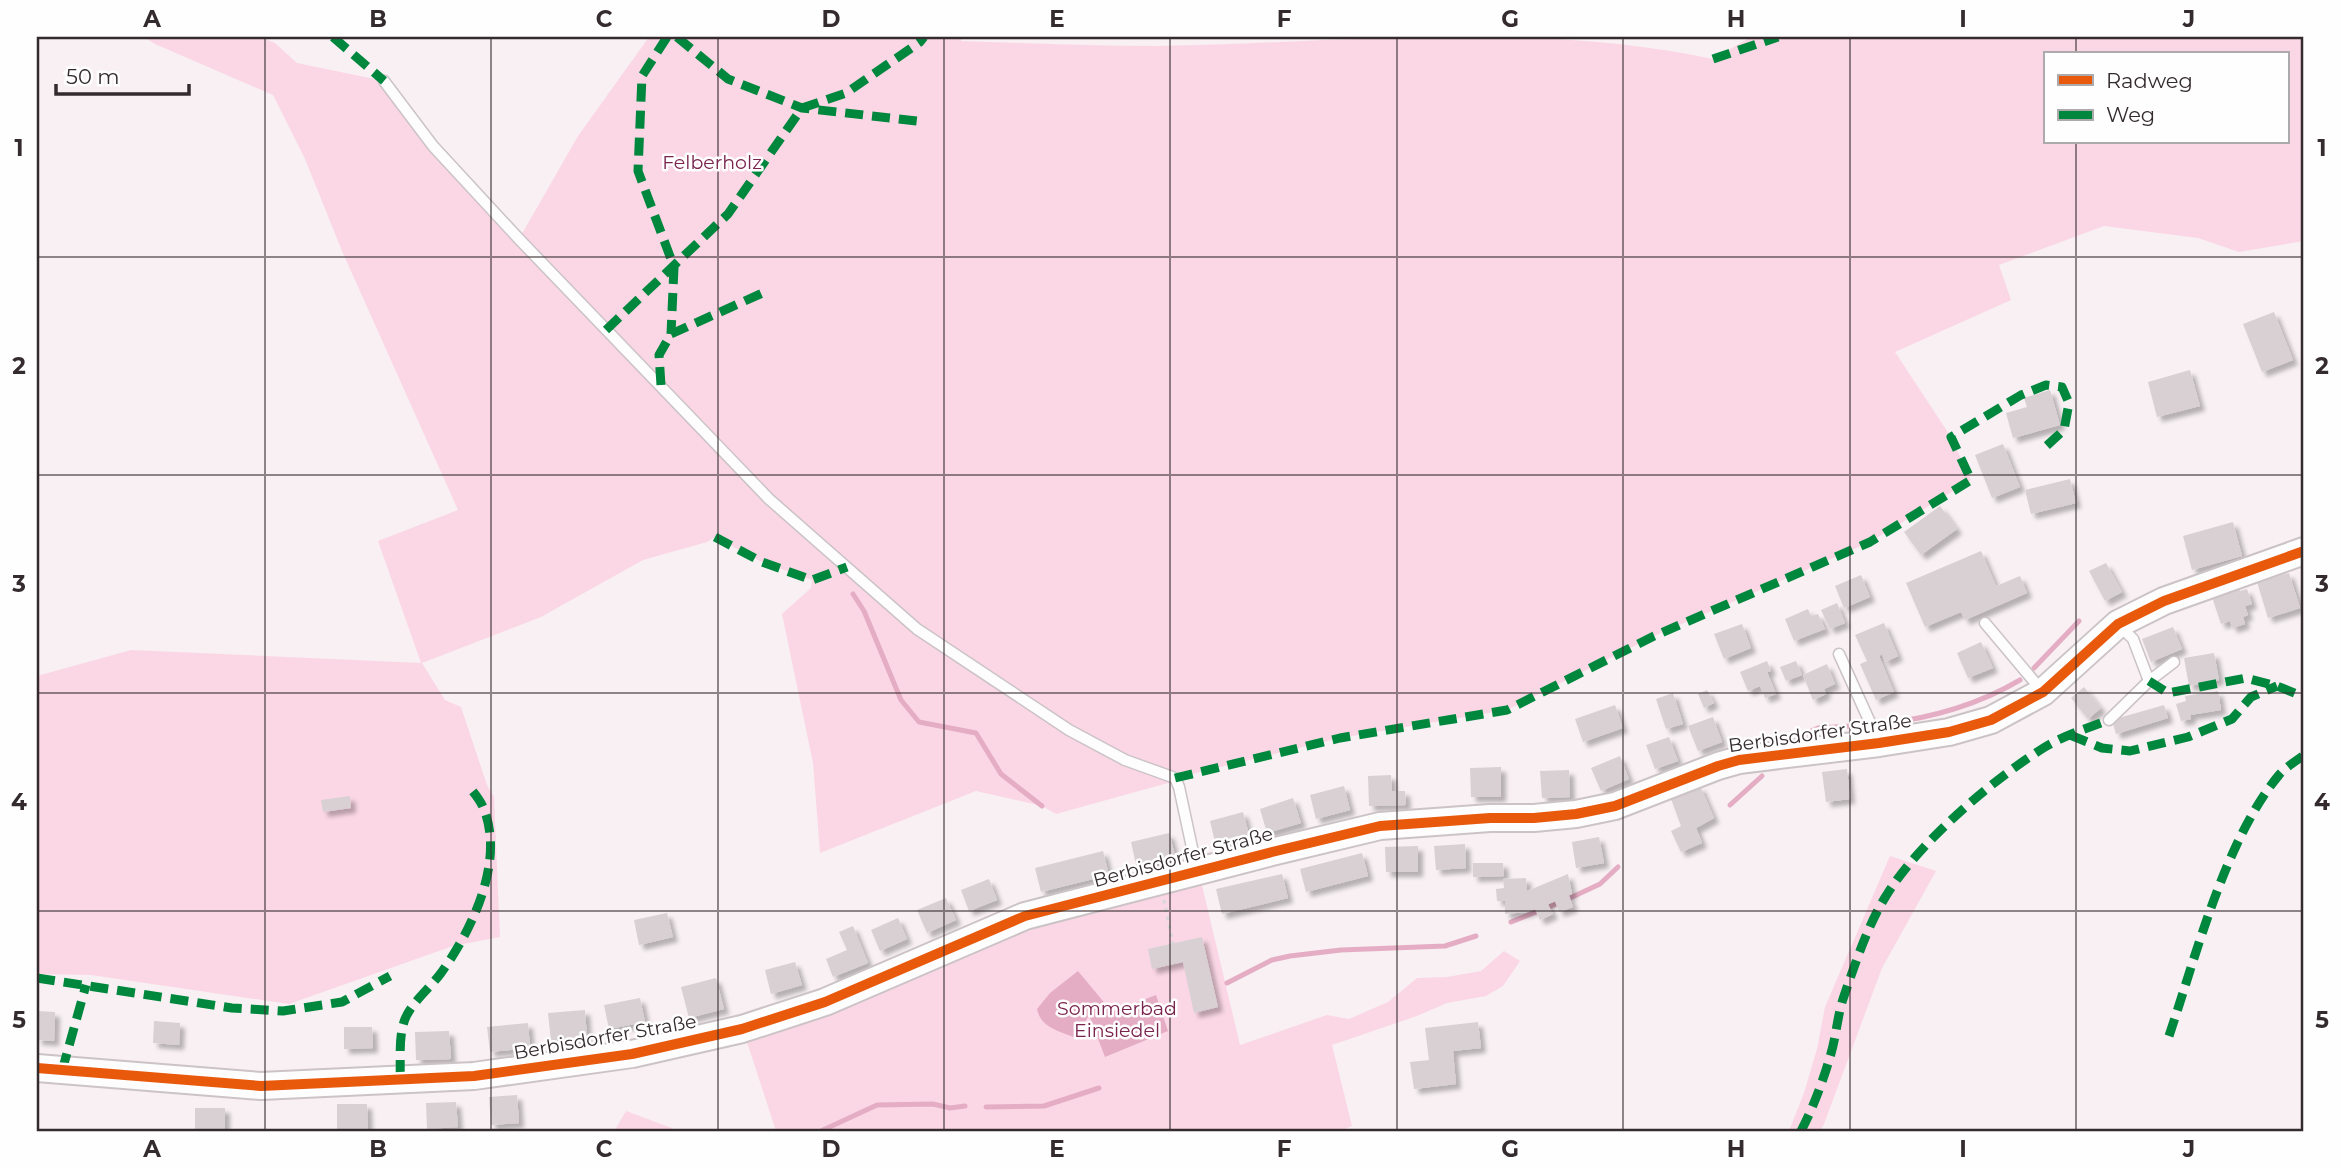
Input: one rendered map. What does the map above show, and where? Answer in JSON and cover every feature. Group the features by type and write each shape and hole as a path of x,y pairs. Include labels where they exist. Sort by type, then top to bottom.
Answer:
{"street":[{"name":"Berbisdorfer Straße","path":"37,1068 261,1086 474,1076 632,1054 742,1029 825,1002 1025,916 1197,871 1380,826 1576,814 1615,806 1739,760 1880,743 1949,732 1991,720 2118,624 2164,601 2304,551"}],"lane":[{"path":"384,81 433,146 769,499 916,629 1069,730 1125,760 1175,778 1180,788 1197,871"},
{"path":"1985,623 2037,685"},
{"path":"2118,624 2133,639 2149,681"},
{"path":"1839,654 1880,743"},
{"path":"2109,720 2149,681 2174,662"}],"path":[{"path":"1160,881 1173,944"}],"green space":[{"name":"Felberholz","path":"144,37 260,37 275,43 297,63 384,81 433,146 519,239 578,136 649,37 962,37 961,41 1158,46 1505,37 1644,47 1713,59 1751,37 2304,37 2304,241 2239,252 2198,238 2104,226 1999,265 2011,300 1895,352 1951,437 1971,480 1870,542 1654,636 1507,710 1340,738 1175,778 1168,783 1056,814 1042,806 976,791 820,853 813,763 782,614 811,588 812,580 762,562 715,537 707,542 643,560 541,617 422,663 445,700 461,707 487,785 494,797 500,937 453,946 289,1004 91,975 37,974 37,676 131,650 421,663 378,541 458,510 342,251 305,159 273,95"},
{"path":"1890,856 1936,871 1882,968 1824,1124 1820,1131 1789,1131 1817,1049 1825,1007"},
{"name":"Sommerbad Einsiedel","path":"1201,881 1240,1045 1327,1015 1349,1019 1388,1002 1417,978 1447,977 1481,971 1504,951 1520,961 1503,986 1486,996 1447,1003 1332,1045 1352,1126 1340,1131 776,1131 746,1039 1029,926"},
{"path":"626,1111 672,1128 671,1131 615,1130"}],"shaded area":[{"path":"1078,971 1112,1012 1156,995 1168,1031 1105,1057 1089,1015 1076,1038 1047,1025 1042,1021 1037,1009 1050,993"}],"building":[{"path":"2274,312 2293,360 2262,372 2243,324"},
{"path":"2190,370 2200,406 2157,417 2148,382"},
{"path":"2050,390 2060,425 2013,438 2006,413 2027,407 2024,398"},
{"path":"2003,444 2020,487 1992,498 1975,455"},
{"path":"2070,479 2076,503 2031,514 2025,490"},
{"path":"1940,506 1957,529 1921,555 1904,532"},
{"path":"2233,522 2242,556 2192,570 2183,536"},
{"path":"1981,551 1996,586 2020,576 2027,593 1965,620 1961,612 1925,627 1906,583"},
{"path":"2106,563 2122,592 2105,601 2089,571"},
{"path":"2289,573 2300,608 2268,618 2257,582"},
{"path":"1861,575 1870,597 1844,608 1835,586"},
{"path":"2247,589 2252,604 2245,606 2248,615 2243,617 2245,624 2232,628 2230,621 2221,624 2212,597"},
{"path":"1837,603 1845,623 1830,629 1821,610"},
{"path":"1808,609 1811,616 1818,614 1825,629 1794,641 1785,619"},
{"path":"1884,623 1898,656 1885,662 1882,654 1879,656 1894,692 1876,700 1860,664 1867,661 1855,635"},
{"path":"1742,624 1751,648 1724,659 1714,634"},
{"path":"2173,627 2182,649 2151,662 2142,639"},
{"path":"1981,642 1993,668 1968,678 1957,653"},
{"path":"2214,653 2219,680 2189,686 2184,658"},
{"path":"1767,661 1771,671 1767,672 1776,694 1765,698 1760,686 1748,691 1740,672"},
{"path":"1796,661 1802,675 1786,681 1780,667"},
{"path":"1827,664 1835,684 1824,689 1826,694 1813,700 1803,675"},
{"path":"2084,687 2101,708 2088,719 2071,698"},
{"path":"1707,690 1714,703 1704,708 1698,694"},
{"path":"2218,691 2221,710 2190,715 2191,719 2181,721 2176,704 2186,701 2185,696"},
{"path":"1673,693 1683,724 1666,729 1656,699"},
{"path":"1615,705 1623,728 1583,742 1575,719"},
{"path":"2164,705 2168,718 2116,734 2112,720"},
{"path":"1713,717 1722,742 1698,751 1688,726"},
{"path":"1669,737 1678,761 1655,769 1646,745"},
{"path":"1620,756 1629,779 1601,791 1591,768"},
{"path":"1501,767 1501,797 1471,797 1470,768"},
{"path":"1847,769 1850,799 1826,802 1822,772"},
{"path":"1569,770 1570,797 1542,798 1540,771"},
{"path":"1391,775 1392,791 1405,791 1406,805 1369,806 1368,776"},
{"path":"1344,786 1350,810 1316,819 1310,795"},
{"path":"1700,786 1714,818 1696,828 1702,843 1681,852 1671,831 1681,826 1671,799"},
{"path":"350,796 351,808 323,812 321,800"},
{"path":"1293,798 1301,823 1267,833 1260,809"},
{"path":"1243,812 1250,838 1216,846 1210,821"},
{"path":"1169,833 1176,859 1137,869 1131,842"},
{"path":"1599,837 1604,863 1576,868 1572,842"},
{"path":"1465,844 1466,868 1436,870 1434,846"},
{"path":"1418,846 1418,872 1386,872 1385,847"},
{"path":"1103,851 1109,875 1041,892 1035,868"},
{"path":"1362,853 1368,876 1306,892 1300,869"},
{"path":"1473,863 1503,863 1504,876 1473,877"},
{"path":"1282,874 1288,898 1222,914 1216,889"},
{"path":"1568,874 1572,894 1569,895 1573,907 1559,912 1555,901 1548,904 1553,914 1540,920 1535,909 1505,914 1505,901 1497,901 1496,889 1504,888 1503,879 1526,878 1527,891"},
{"path":"989,879 997,900 969,911 961,890"},
{"path":"946,898 956,920 927,933 917,910"},
{"path":"667,913 673,937 639,945 634,920"},
{"path":"898,918 907,939 880,951 871,930"},
{"path":"853,926 868,963 833,977 826,959 847,950 839,932"},
{"path":"1202,937 1218,1007 1194,1013 1183,962 1152,969 1148,949"},
{"path":"795,962 802,985 771,994 765,970"},
{"path":"716,978 724,1009 689,1018 681,987"},
{"path":"640,998 645,1022 609,1029 604,1005"},
{"path":"585,1010 587,1038 551,1041 548,1013"},
{"path":"37,1011 55,1012 54,1041 37,1040"},
{"path":"154,1021 180,1023 179,1045 153,1043"},
{"path":"1478,1022 1481,1048 1453,1051 1456,1084 1414,1089 1410,1062 1429,1060 1425,1028"},
{"path":"528,1023 530,1048 490,1052 487,1027"},
{"path":"344,1027 372,1027 373,1048 344,1049"},
{"path":"449,1031 451,1059 416,1060 415,1032"},
{"path":"517,1095 519,1123 491,1125 489,1097"},
{"path":"456,1102 458,1127 427,1129 426,1103"},
{"path":"337,1104 367,1104 368,1130 337,1131"},
{"path":"195,1108 225,1108 225,1131 195,1131"}],"waterway":[{"path":"853,594 864,611 901,700 919,722 976,733 1001,774 1042,806"},
{"path":"2034,668 2079,621"},
{"path":"1882,724 1954,709 1988,697 2020,680"},
{"path":"1807,733 1818,728 1867,725"},
{"path":"1730,805 1762,776"},
{"path":"1570,898 1600,884 1618,867"},
{"path":"1549,907 1556,904"},
{"path":"1511,922 1536,912"},
{"path":"1227,983 1272,960 1290,956 1341,950 1445,946 1476,936"},
{"path":"986,1107 1044,1106 1099,1088"},
{"path":"821,1131 877,1105 933,1104 950,1108 965,1106"}],"marked path":[{"path":"333,37 384,81"},
{"path":"667,37 642,76 638,171 674,267 671,334"},
{"path":"677,37 728,79 802,108 917,121"},
{"path":"606,330 728,214 802,108 846,93 924,37"},
{"path":"1713,59 1778,37"},
{"path":"661,385 659,355 671,334 767,291"},
{"path":"1175,778 1340,738 1507,710 1654,636 1870,542 1971,480 1951,437 2021,395 2046,385 2062,387 2069,403 2064,430 2042,450"},
{"path":"715,537 762,562 812,580 847,567"},
{"path":"2149,681 2168,693 2246,678 2304,697"},
{"path":"2070,735 2102,748 2130,751 2188,737 2232,719 2251,697 2277,686"},
{"path":"1801,1131 1824,1075 1843,999 1862,946 1879,907 1900,875 1937,834 2002,777 2053,743 2109,720"},
{"path":"2169,1036 2201,935 2243,832 2279,775 2304,755"},
{"path":"400,1078 401,1041 405,1019 453,956 474,916 488,871 489,828 483,807 471,789"},
{"path":"37,978 232,1008 283,1011 342,1002 390,976"},
{"path":"62,1071 86,985"}],"cycle path":[{"path":"37,1068 261,1086 474,1076 632,1054 742,1029 825,1002 1025,916 1272,852 1380,826 1576,814 1615,806 1739,760 1949,732 1991,720 2043,692 2118,624 2164,601 2304,551"}]}
